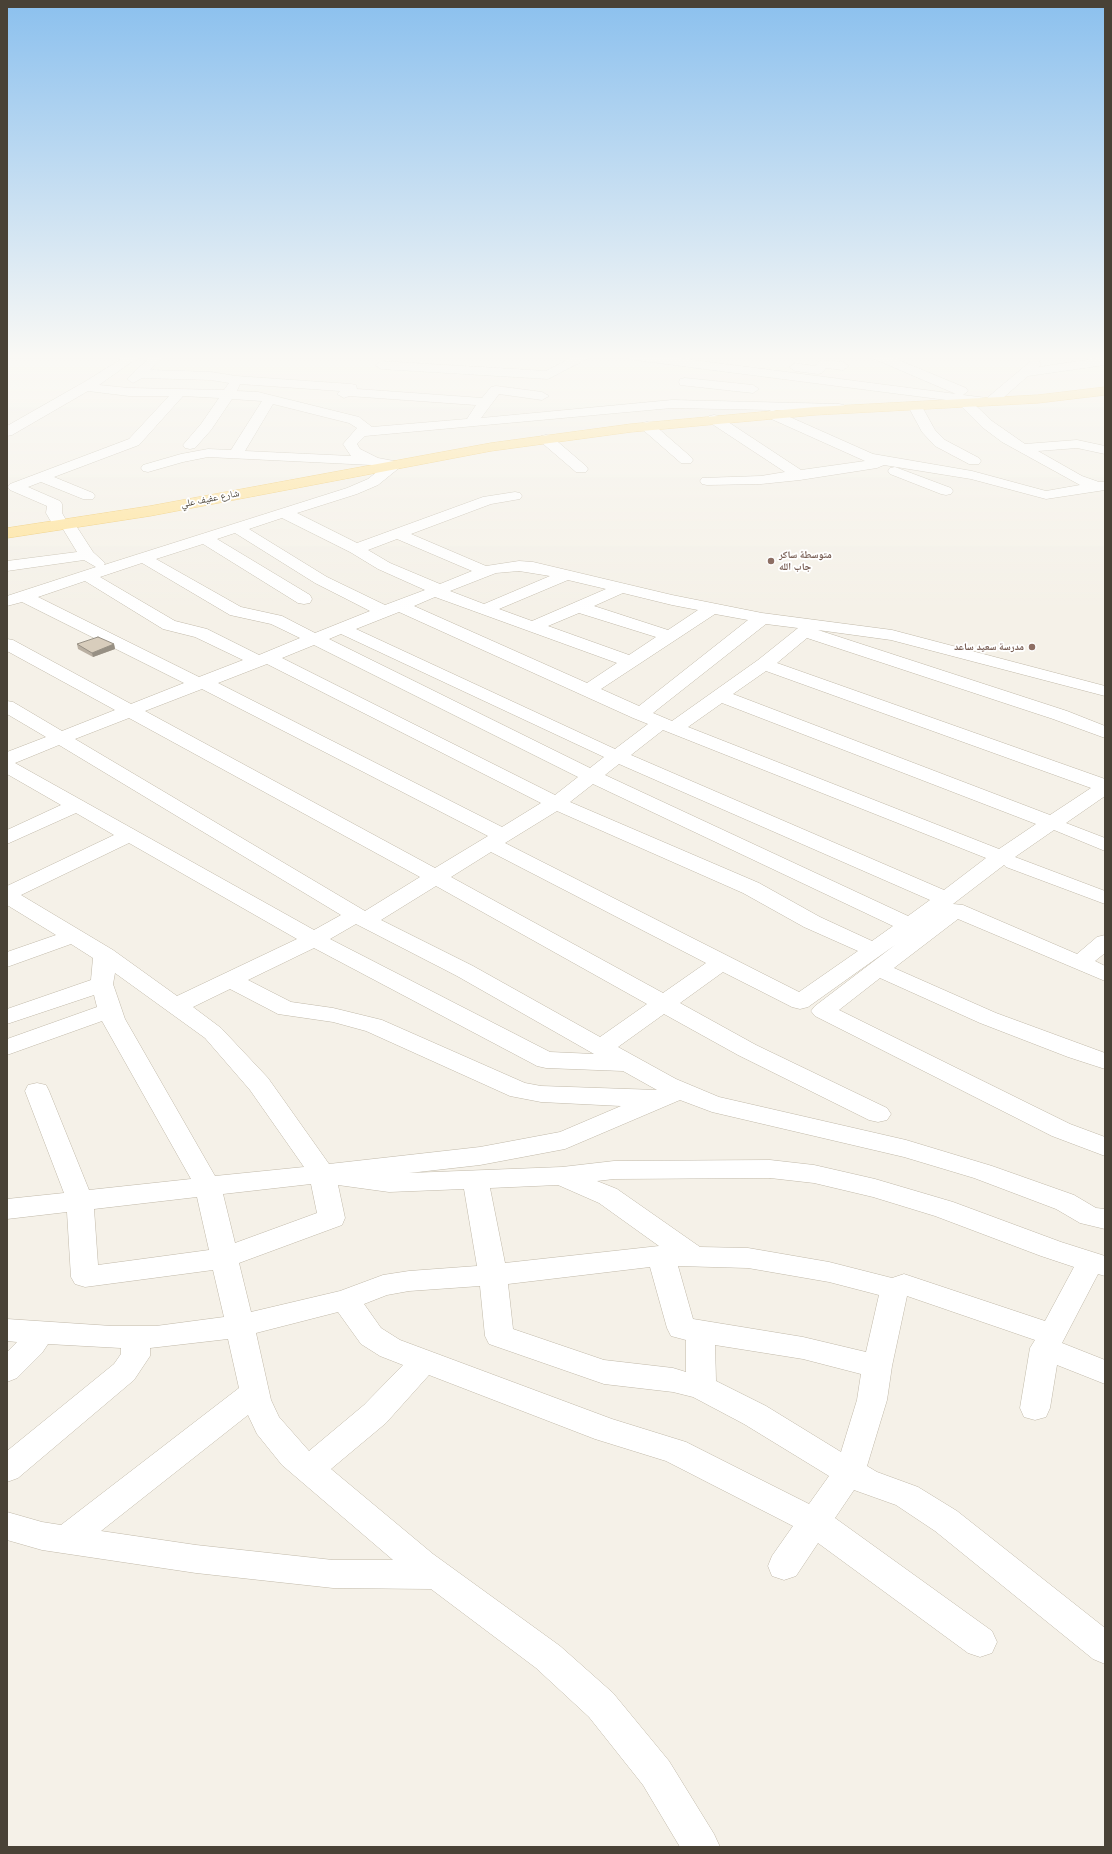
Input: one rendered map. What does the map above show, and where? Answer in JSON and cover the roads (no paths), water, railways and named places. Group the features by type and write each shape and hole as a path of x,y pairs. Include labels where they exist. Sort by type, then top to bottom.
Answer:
{"main road":[{"name":"شارع عفيف علي","path":"7,533 150,511 394,465 525,443"}],"street":[{"path":"105,570 87,555 65,525 54,513 55,504 15,487 133,443"},
{"path":"235,455 243,443"},
{"path":"351,443 350,444 354,452 374,461"},
{"path":"550,443 581,469"},
{"path":"666,443 686,460"},
{"path":"749,443 800,476"},
{"path":"833,443 873,461 946,491"},
{"path":"940,443 974,461"},
{"path":"1014,443 1077,479 1102,487"},
{"path":"1022,448 1077,444 1105,450"},
{"path":"148,468 181,458 208,453 374,461 394,465"},
{"path":"707,481 761,480 800,476 873,461 972,475 1046,495 1102,487"},
{"path":"7,601 352,491 373,482 394,465"},
{"path":"40,477 88,496"},
{"path":"356,549 488,500 515,496"},
{"path":"284,513 356,549 384,566 438,591 631,662"},
{"path":"237,528 321,580 588,690 668,726 1105,898"},
{"path":"398,534 487,572"},
{"path":"205,538 304,599"},
{"path":"7,566 87,555"},
{"path":"144,558 236,611 276,620 592,776 909,925"},
{"path":"7,759 487,572 518,566 533,567 712,608 809,628 1105,732"},
{"path":"485,609 566,575"},
{"path":"87,576 169,625 201,632 262,659 556,803 751,888 876,959 988,1018 1077,1052 1105,1061"},
{"path":"534,626 622,588"},
{"path":"24,596 201,683 498,840 722,962 800,1002 876,959 951,904 1007,860 1057,825 1105,786"},
{"path":"579,607 670,636"},
{"path":"588,690 712,608"},
{"path":"640,714 762,618"},
{"path":"341,628 616,756 951,904 1105,974"},
{"path":"176,1006 360,917 498,840 556,803 616,756 721,696 809,628 862,630 911,639 1105,691"},
{"path":"7,644 131,710 434,876 747,1050 878,1114"},
{"path":"764,664 1105,786"},
{"path":"721,696 1057,825 1105,845"},
{"path":"7,706 360,917 465,971 601,1048 626,1063 669,1095"},
{"path":"7,766 314,939 546,1060 626,1063"},
{"path":"1057,825 1105,797"},
{"path":"7,838 76,805"},
{"path":"7,895 130,835"},
{"path":"7,895 73,936 106,983 113,1019 208,1187 254,1393 268,1425 293,1456 435,1575 548,1657 601,1705 656,1773 701,1847"},
{"path":"951,904 909,925 823,1011 1061,1130 1105,1147"},
{"path":"7,960 73,936"},
{"path":"1080,962 1105,942"},
{"path":"601,1048 722,962"},
{"path":"231,980 286,1009 333,1015 374,1025 519,1090 540,1094 669,1095 712,1104 906,1149 983,1172 1065,1202 1089,1216 1105,1219"},
{"path":"7,1047 106,983"},
{"path":"7,1016 106,983 176,1006 213,1033 259,1084 303,1144 322,1174 332,1218 224,1258 86,1277 80,1201 38,1091"},
{"path":"7,1209 480,1156 565,1140 669,1095"},
{"path":"322,1174 389,1183 476,1181 562,1176 614,1170 770,1170 814,1174 875,1188 944,1209 1098,1265 1049,1342 1035,1408"},
{"path":"562,1176 608,1196 693,1256"},
{"path":"476,1181 493,1275 499,1336 604,1372 673,1380 701,1387 755,1414 816,1453 866,1481 908,1496 946,1521 1105,1648"},
{"path":"661,1256 681,1328 803,1348 877,1366"},
{"path":"7,1330 156,1337 240,1326 345,1300 383,1285 409,1281 493,1275 661,1256 748,1258 829,1272 895,1289 904,1284 1049,1342 1105,1372"},
{"path":"784,1566 850,1471 872,1400 877,1366 895,1289"},
{"path":"345,1300 371,1336 390,1348 606,1430 675,1451 733,1478 815,1522 980,1642"},
{"path":"700,1331 701,1387"},
{"path":"7,1370 32,1345 40,1332"},
{"path":"7,1469 124,1372 136,1356 136,1337"},
{"path":"309,1469 375,1414 424,1362"},
{"path":"66,1540 254,1393"},
{"path":"7,1526 42,1536 196,1559 333,1574 435,1575"}],"place":[{"name":"متوسطة ساكر جاب الله","path":"771,561"},
{"name":"مدرسة سعيد ساعد","path":"1032,647"}]}
